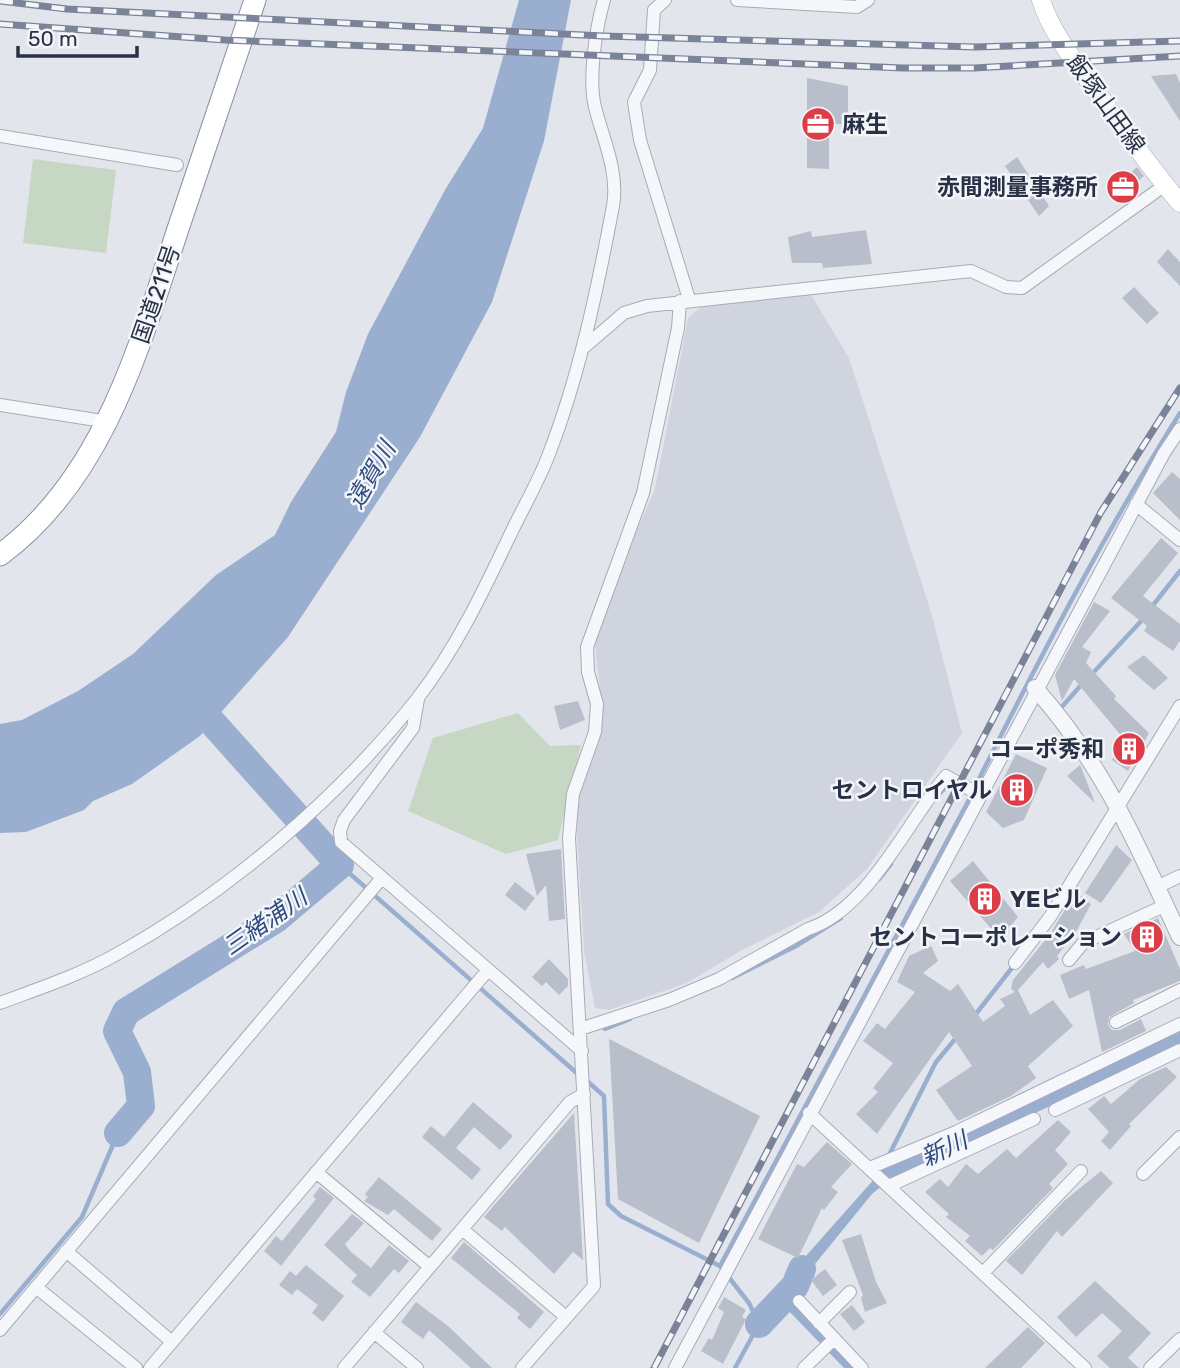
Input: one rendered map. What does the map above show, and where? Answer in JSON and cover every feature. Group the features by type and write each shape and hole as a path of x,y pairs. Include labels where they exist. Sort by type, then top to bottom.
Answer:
{"highway":[{"name":"国道211号","path":"0,555 32,527 69,483 109,422 137,351 255,0"}],"main road":[{"name":"飯塚山田線","path":"1041,0 1046,17 1064,46 1180,203"}],"street":[{"path":"0,1003 72,976 118,954 196,903 257,857 349,774 418,697 475,607 547,459 582,349 614,201 612,167 592,87 604,0"},
{"path":"522,1368 594,1286 569,838 573,794 595,732 597,704 588,672 587,648 643,493 685,300 640,140 634,102 650,70 654,10 665,0"},
{"path":"737,0 857,7 868,0"},
{"path":"0,136 177,165"},
{"path":"582,349 624,313 685,300 971,271 1006,287 1022,288 1165,185"},
{"path":"0,405 109,422"},
{"path":"675,1368 975,792 1164,453 1180,429"},
{"path":"1164,453 1180,447"},
{"path":"1136,504 1180,540"},
{"path":"1035,688 1094,763 1119,804 1180,937"},
{"path":"418,697 413,728 344,820 340,831 345,848 582,1051"},
{"path":"1015,963 1050,917 1180,706"},
{"path":"580,1029 669,1000 719,979 808,929 824,924 882,870 922,804 946,776 975,792"},
{"path":"1157,887 1180,876"},
{"path":"0,1330 381,879"},
{"path":"1069,960 1083,943 1166,905"},
{"path":"150,1368 488,970"},
{"path":"1116,1022 1180,990"},
{"path":"874,1169 1180,1024"},
{"path":"1055,1110 1180,1050"},
{"path":"344,1368 570,1102 584,1094"},
{"path":"809,1113 874,1169 984,1272 1075,1365"},
{"path":"889,1184 1034,1119"},
{"path":"1143,1174 1180,1137"},
{"path":"984,1272 1081,1171"},
{"path":"316,1172 430,1267"},
{"path":"462,1229 566,1317"},
{"path":"66,1251 172,1342"},
{"path":"36,1287 136,1368"},
{"path":"819,1323 850,1292"},
{"path":"799,1301 819,1323 830,1343 862,1368"},
{"path":"374,1332 417,1368"},
{"path":"1150,1368 1180,1339"},
{"path":"804,1368 830,1343"}],"shaded area":[{"path":"810,293 849,358 931,612 962,733 867,869 819,912 742,950 687,983 609,1010 595,1008 584,951 577,833 579,795 603,717 595,645 631,543 655,489 688,318 704,304"}],"green space":[{"path":"33,159 116,170 106,253 23,243"},
{"path":"518,713 550,746 581,745 558,840 506,854 408,811 433,738"}],"water":[{"name":"遠賀川","path":"519,0 571,0 544,141 492,302 420,437 288,637 200,736 132,784 93,801 84,810 26,832 0,833 0,724 22,720 78,691 133,654 216,575 275,535 291,502 336,432 346,392 368,334 445,190 483,128"},
{"path":"1180,1029 1180,1045 884,1184 872,1194 802,1280 790,1300 854,1368 844,1368 785,1307 781,1297 796,1277 797,1266 884,1168"}],"building":[{"path":"1176,74 1180,83 1180,121 1151,76"},
{"name":"麻生","path":"807,78 848,86 848,125 829,123 829,169 807,168"},
{"path":"1017,157 1049,206 1039,216 1005,166"},
{"name":"赤間測量事務所","path":"1137,167 1144,176 1118,199 1111,190"},
{"path":"866,230 872,264 823,268 822,263 792,263 788,237 811,231 812,237"},
{"path":"1168,249 1180,262 1180,286 1157,262"},
{"path":"1134,287 1159,313 1147,324 1122,298"},
{"path":"1172,472 1180,479 1180,520 1153,493"},
{"path":"1161,538 1178,553 1143,596 1180,624 1180,641 1173,651 1144,631 1147,626 1111,598"},
{"path":"1094,602 1110,611 1082,647 1091,652 1086,663 1116,696 1114,699 1149,733 1128,771 1112,760 1123,738 1074,679 1062,701 1055,675"},
{"path":"1144,655 1168,678 1154,690 1127,667"},
{"path":"578,701 585,720 560,730 554,706"},
{"name":"セントロイヤル","path":"1016,754 1047,768 1024,820 1003,828 986,812"},
{"path":"1080,765 1081,767 1095,803 1067,776"},
{"path":"1116,845 1132,860 1101,903 1085,893"},
{"path":"561,849 565,919 549,921 546,885 537,896 526,854"},
{"name":"YEビル","path":"973,861 1018,917 1000,939 950,881"},
{"path":"515,882 535,898 525,911 505,895"},
{"path":"1076,892 1091,904 1077,930 1057,956 1059,959 1048,969 1043,962 1018,990 1030,1015 1053,1000 1073,1026 1028,1066 1036,1078 1011,1096 958,1121 936,1090 972,1066 949,1032 877,1134 856,1114 878,1092 873,1088 893,1063 863,1041 877,1023 885,1029 915,992 897,982 909,956 931,946 938,961 923,973 950,991 958,984 983,1022 1005,1006 1000,999 1015,992 1011,989 1013,980 1050,934"},
{"path":"1158,918 1180,969 1180,981 1133,1000 1134,1003 1109,1017 1108,1025 1112,1030 1120,1030 1141,1019 1146,1031 1102,1052 1089,990 1069,999 1060,975 1084,965 1086,969 1135,951 1124,934"},
{"path":"549,959 568,979 568,986 559,995 546,982 542,986 532,977"},
{"path":"609,1039 760,1116 699,1243 618,1199"},
{"path":"1166,1067 1177,1077 1129,1124 1131,1126 1110,1150 1101,1141 1109,1132 1088,1109 1104,1096 1111,1104 1140,1079"},
{"path":"473,1102 513,1136 500,1150 474,1127 456,1148 481,1169 472,1180 422,1137 431,1126 444,1137"},
{"path":"574,1113 583,1260 573,1252 554,1274 505,1227 502,1231 484,1217"},
{"path":"1058,1120 1071,1132 1055,1150 1068,1164 1049,1184 1053,1188 993,1250 990,1248 982,1256 965,1241 970,1236 946,1217 949,1214 925,1192 940,1179 948,1187 966,1164 978,1174 1007,1149 1016,1158"},
{"path":"827,1142 852,1164 831,1187 838,1192 824,1210 822,1208 798,1258 758,1239 797,1164 804,1167"},
{"path":"1101,1171 1113,1183 1062,1237 1057,1231 1022,1275 1006,1261 1064,1201"},
{"path":"379,1177 442,1229 432,1241 394,1209 388,1215 364,1201 368,1197 365,1194"},
{"path":"320,1187 334,1198 281,1266 264,1251 276,1236 282,1241 316,1199 313,1196"},
{"path":"352,1214 364,1223 345,1244 351,1252 371,1268 389,1245 409,1261 399,1273 394,1269 370,1297 351,1282 357,1275 324,1245"},
{"path":"861,1234 876,1282 887,1303 865,1312 861,1298 863,1295 842,1240"},
{"path":"464,1242 544,1312 530,1329 517,1318 520,1314 451,1258"},
{"path":"306,1265 344,1296 323,1322 312,1313 318,1305 297,1289 292,1295 279,1285 290,1271 296,1276"},
{"path":"825,1269 837,1285 823,1296 811,1280"},
{"path":"1095,1281 1151,1333 1128,1358 1139,1368 1110,1368 1097,1356 1122,1331 1102,1313 1076,1337 1057,1317"},
{"path":"724,1297 746,1310 742,1317 746,1319 723,1364 701,1351 709,1338 712,1340 724,1312 718,1308"},
{"path":"416,1302 448,1326 492,1368 471,1368 429,1330 423,1339 401,1322"},
{"path":"852,1305 865,1322 854,1331 840,1314"},
{"path":"1028,1327 1045,1343 1021,1368 985,1368"}],"waterway":[{"path":"974,789 1072,598 1180,413"},
{"path":"1150,609 1180,571"},
{"path":"1092,674 1143,619"},
{"path":"1059,710 1083,683"},
{"name":"三緒浦川","path":"118,1133 141,1106 137,1072 117,1031 126,1012 276,919 340,865 202,711"},
{"path":"939,794 948,785 960,791"},
{"path":"720,1266 971,796"},
{"path":"879,879 891,864"},
{"path":"340,865 579,1075"},
{"path":"732,978 796,946 841,918"},
{"path":"975,1015 1015,964"},
{"path":"605,1029 630,1019"},
{"path":"888,1157 936,1062 956,1038"},
{"path":"586,1080 604,1096 608,1204 621,1216 720,1266 749,1303 759,1324 735,1368"},
{"path":"0,1314 82,1217 118,1133"},
{"name":"新川","path":"759,1324 795,1286 802,1269"}],"railway":[{"path":"0,1 67,9 603,36 975,47 1180,41"},
{"path":"0,24 225,40 903,68 974,68 1180,56"},
{"path":"654,1368 1101,512 1180,388"}],"place":[{"name":"麻生","path":"818,124"},
{"name":"赤間測量事務所","path":"1123,187"},
{"name":"コーポ秀和","path":"1129,749"},
{"name":"セントロイヤル","path":"1017,790"},
{"name":"YEビル","path":"985,899"},
{"name":"セントコーポレーション","path":"1147,937"}]}
